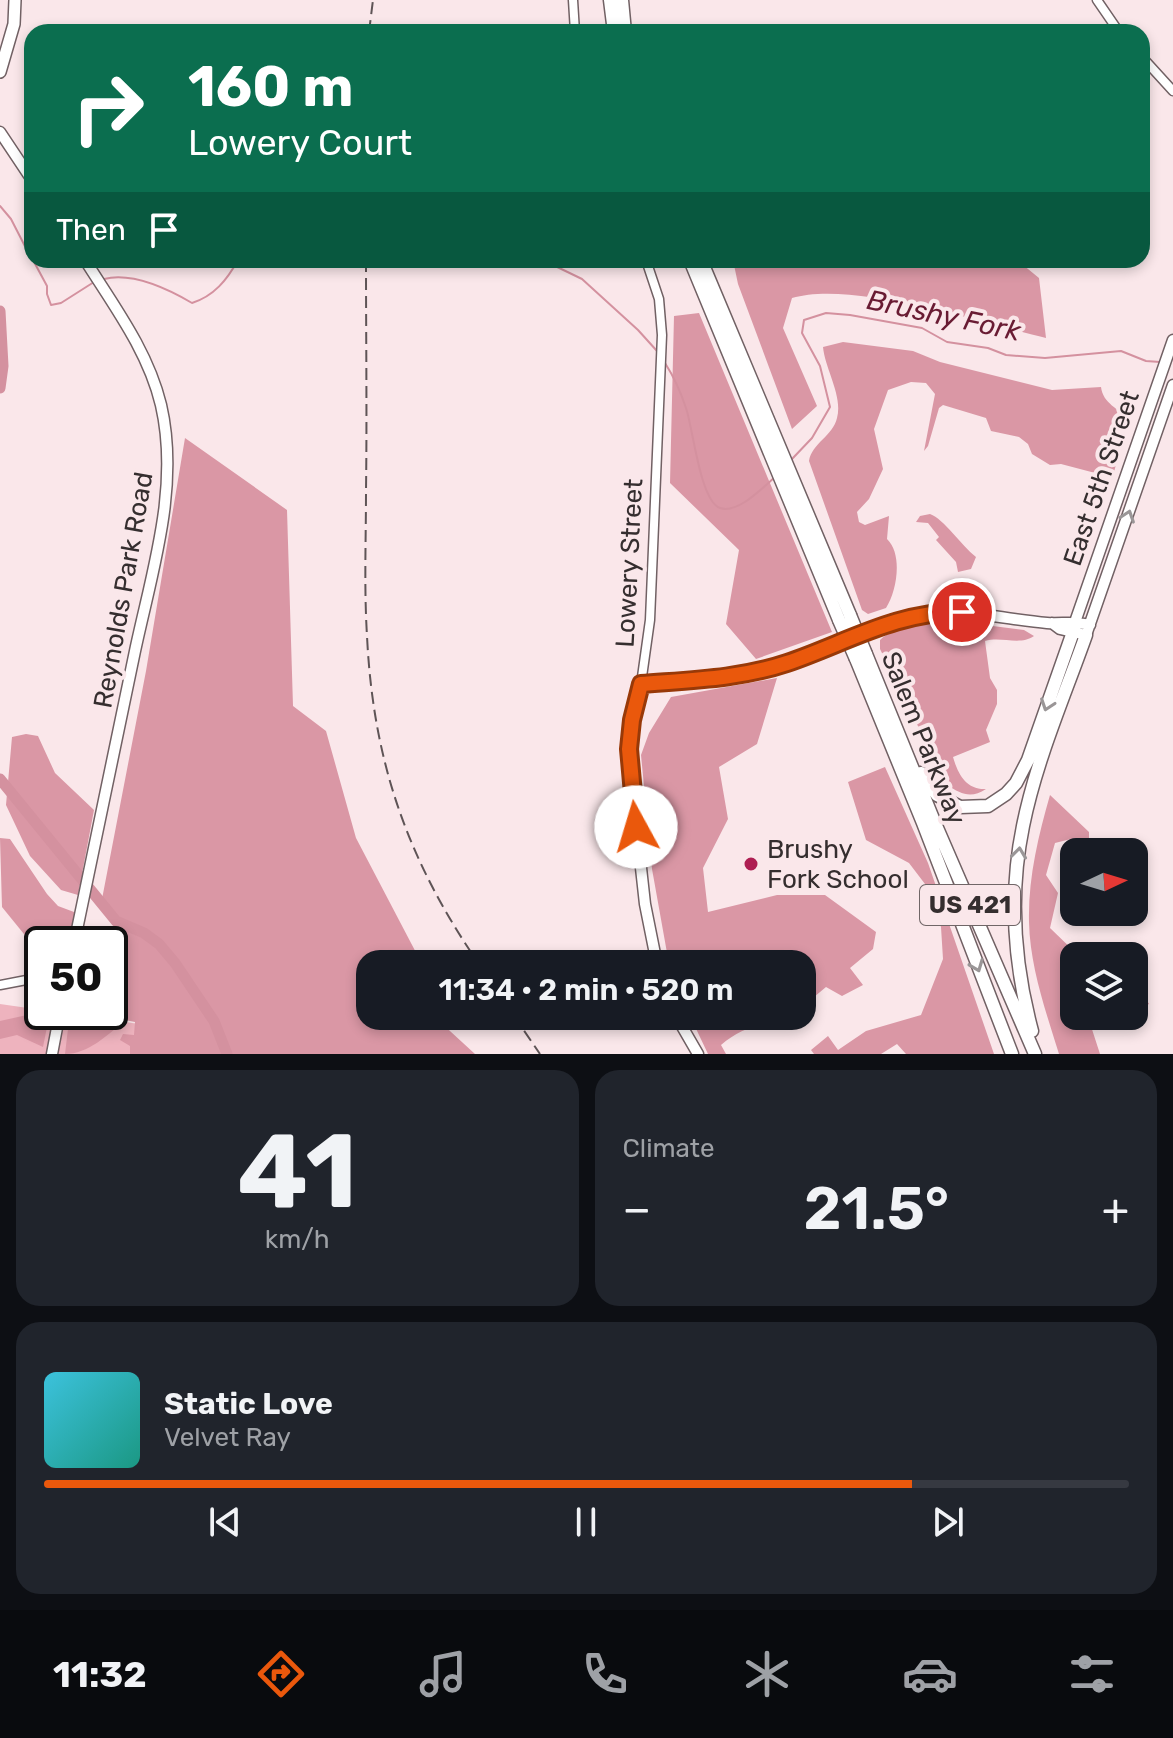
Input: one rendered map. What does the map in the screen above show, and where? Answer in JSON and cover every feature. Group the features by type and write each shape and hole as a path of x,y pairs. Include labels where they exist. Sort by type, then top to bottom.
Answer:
{"highway":[{"path":"610,0 613,24"},
{"path":"622,0 624,24"},
{"name":"Salem Parkway","path":"694,268 767,430"},
{"name":"Salem Parkway","path":"704,268 767,430 861,656 1009,1054"},
{"path":"908,754 933,790 948,803 974,809 1001,799 1016,783 1028,760 1081,628"},
{"path":"1036,1054 1017,951 1015,901 1019,845 1081,628"},
{"name":"Salem Parkway","path":"861,656 908,754 943,843 1036,1054"}],"main road":[{"path":"0,54 9,0"},
{"path":"0,72 14,24 15,0"},
{"path":"0,132 24,168"},
{"name":"Reynolds Park Road","path":"78,926 156,551 168,478 167,441 156,387 134,337 90,268"},
{"name":"East 5th Street","path":"1081,628 1173,340"},
{"name":"East 5th Street","path":"1081,628 1173,385"},
{"path":"641,684 725,678 755,672 787,663 890,622 925,614 962,612 1052,623 1060,629 1081,628"},
{"name":"Lowery Street","path":"641,684 630,730 629,759 645,904 654,950"},
{"path":"52,1054 57,1030"},
{"path":"684,1030 698,1054"}],"street":[{"path":"573,0 574,24"},
{"path":"1097,0 1114,24"},
{"path":"1150,66 1173,91"},
{"name":"Lowery Street","path":"641,684 650,620 662,335 659,299 649,268"},
{"path":"0,985 24,980"}],"shaded area":[{"path":"735,268 1027,268 1039,278 1046,338 882,299 817,294 792,298 783,328 817,406 792,429"},
{"path":"699,313 832,632 756,659 726,624 739,550 670,483 674,316"},
{"path":"843,342 913,351 940,362 1052,390 1101,387 1108,402 1128,420 1114,472 1099,474 1061,464 1050,465 1032,454 1028,444 1019,437 991,431 986,418 943,405 939,408 924,451 935,394 926,383 911,382 888,390 874,429 883,469 869,499 857,512 859,522 865,525 889,516 887,539 895,554 897,573 886,608 868,614 862,610 809,461 814,449 835,424 838,410 823,347"},
{"path":"185,438 287,510 293,706 326,731 356,838 415,950 356,950 356,1030 449,1030 475,1054 130,1054 130,1046 120,1040 123,1034 134,1035 135,1022 128,1021 128,926 114,926 102,899 146,671"},
{"path":"930,514 976,557 971,569 958,572 956,562 936,540 939,537 928,523 916,522 920,516"},
{"path":"946,620 1024,630 1034,636 1023,640 985,641 990,678 997,690 997,704 986,730 990,742 953,757 968,784 986,789 971,795 947,785 880,649 880,640 902,627"},
{"path":"777,678 757,744 719,767 728,819 703,868 708,912 777,895 825,895 876,932 873,949 850,968 863,985 842,996 826,987 816,995 816,950 666,950 652,869 641,755 649,733 671,697"},
{"path":"26,734 38,736 55,773 94,810 78,895 61,890 30,856 6,805 12,737"},
{"path":"885,767 928,863 994,1054 906,1054 897,1044 881,1054 814,1054 811,1050 828,1036 838,1050 866,1031 921,1015 943,959 941,927 925,884 909,863 866,840 848,782"},
{"path":"1050,795 1089,832 1089,838 1060,838 1060,842 1055,843 1046,875 1058,893 1050,928 1064,942 1060,942 1060,1030 1092,1030 1100,1054 1059,1054 1044,1006 1029,922 1030,890"},
{"path":"0,838 10,839 47,894 58,906 74,912 75,917 73,926 24,926 24,934 2,907"},
{"path":"0,1004 24,1007 24,1030 128,1030 128,1022 216,1035 228,1054 0,1054"},
{"path":"24,1016 24,1030 46,1030 43,1047 17,1035 0,1039 0,1021"},
{"path":"68,1030 113,1030 82,1051 65,1054"},
{"path":"697,1030 746,1030 721,1045 726,1054 708,1054"}],"waterway":[{"name":"Brushy Fork","path":"0,206 11,219 24,244"},
{"name":"Brushy Fork","path":"37,268 47,286 51,305 61,303 94,282"},
{"name":"Brushy Fork","path":"104,279 138,280 161,287 192,303 219,286 233,268"},
{"name":"Brushy Fork","path":"559,268 582,279 657,351"},
{"path":"0,311 3,366 0,388"},
{"name":"Brushy Fork","path":"792,459 812,438 830,407 820,366 802,333 804,320 826,313 922,328 947,342 988,348 1006,355 1045,358 1121,351 1146,361 1160,362"},
{"path":"0,323 2,319"},
{"name":"Brushy Fork","path":"665,363 686,408 702,479 713,503 720,508 734,507 774,478"},
{"path":"0,779 116,921 144,933 159,944 175,963 214,1021 227,1054"}],"railway":[{"path":"370,24 373,0"},
{"path":"366,268 366,600 377,726 386,768 414,848 432,887 470,950"},
{"path":"524,1030 540,1054"}],"place":[{"name":"Brushy Fork School","path":"751,864"}],"route":[{"path":"636,827 629,749 641,684 725,678 755,672 787,663 890,622 925,614 962,612"}]}
